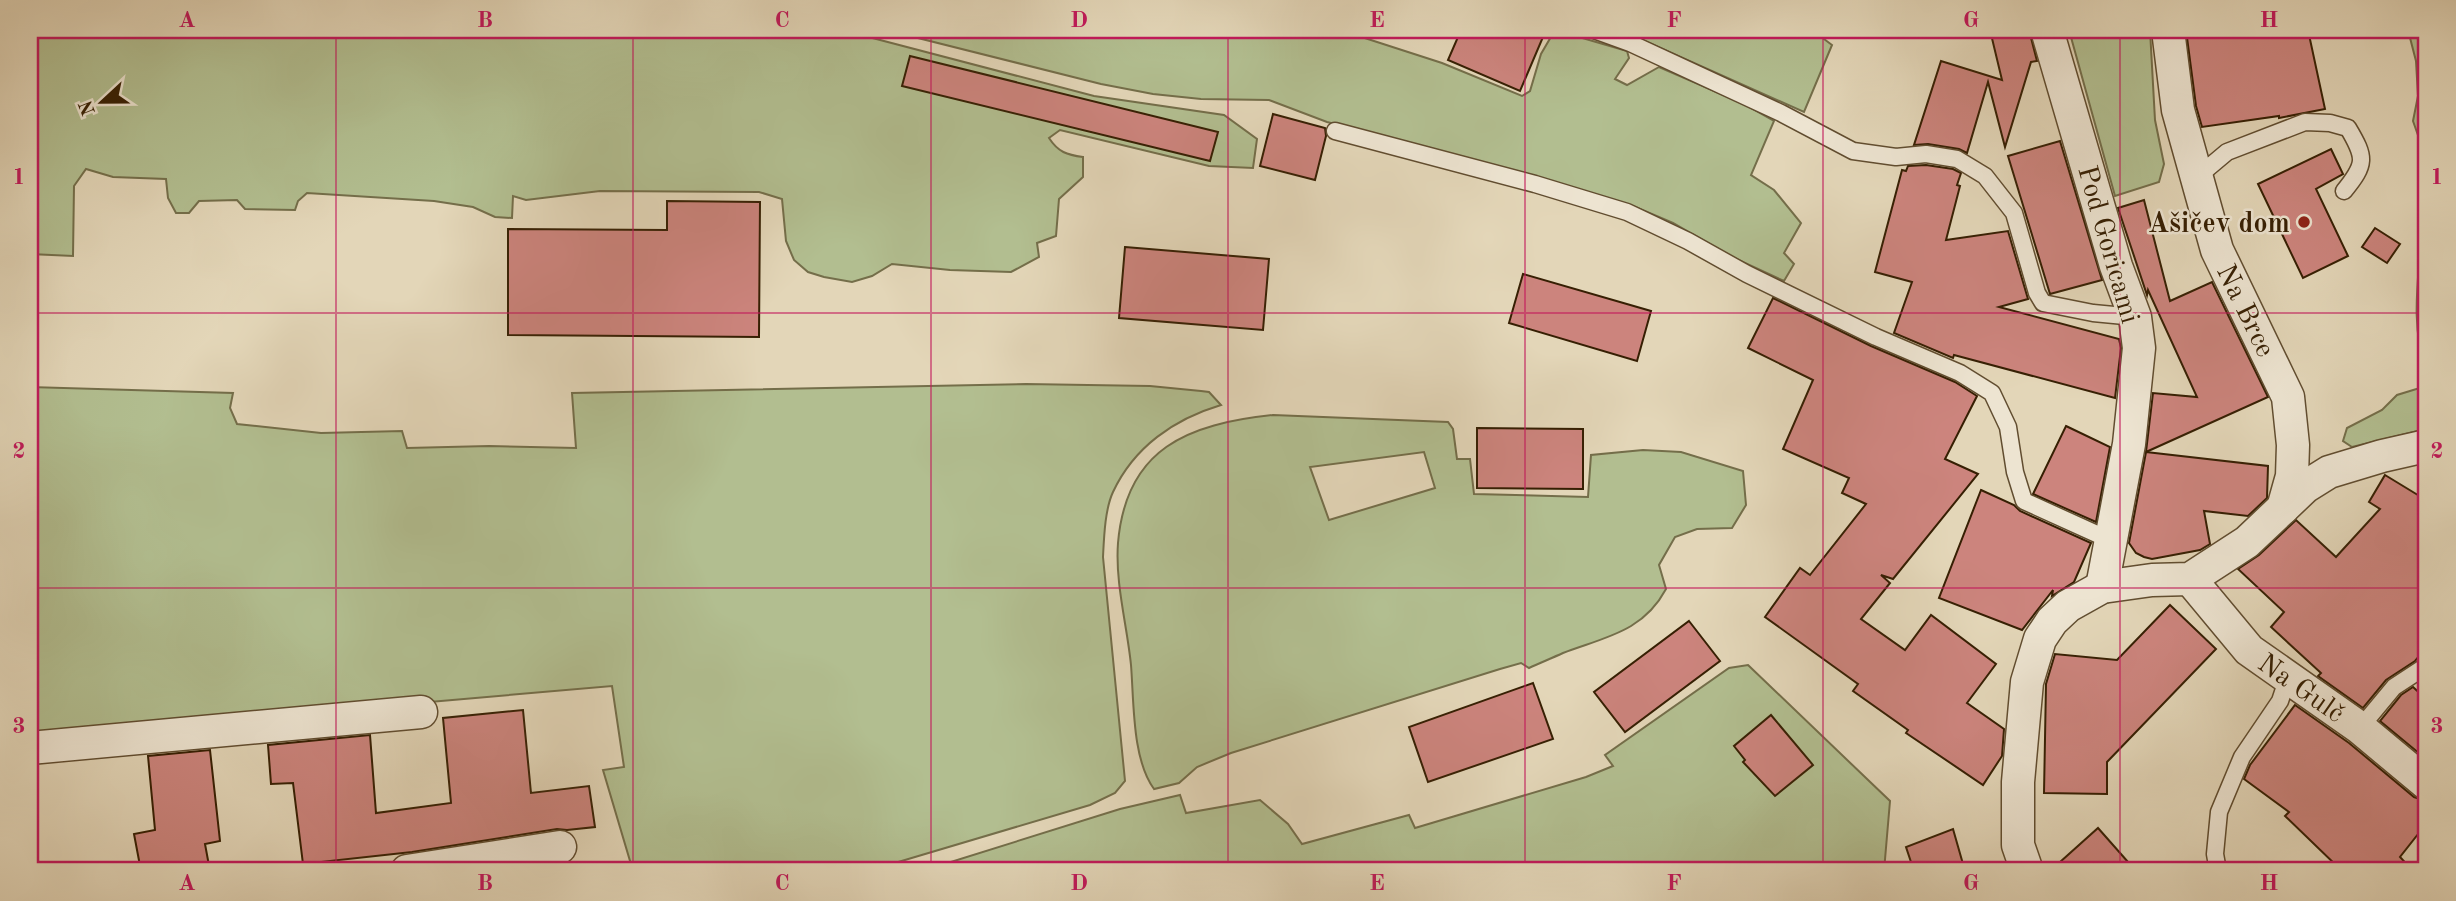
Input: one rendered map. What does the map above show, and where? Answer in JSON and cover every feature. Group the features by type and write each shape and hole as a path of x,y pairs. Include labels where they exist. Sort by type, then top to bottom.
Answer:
{"street":[{"name":"Pod Goricami","path":"2046,30 2116,266 2135,317 2139,348 2129,444 2102,587"},
{"name":"Na Brce","path":"2168,30 2178,110 2217,250 2288,397 2294,445 2293,465 2283,508"},
{"path":"2027,871 2018,845 2018,782 2027,682 2040,639 2052,621 2068,606 2102,587 2152,580 2190,579 2247,542 2305,487 2329,472 2426,446"},
{"name":"Na Gulč","path":"2190,579 2249,650 2360,727 2426,783"},
{"path":"30,748 421,712"},
{"path":"407,871 560,847"}],"lane":[{"path":"1594,30 1630,43 1853,151 1896,157 1926,154 1957,159 1985,176 2014,214 2037,293 2043,303 2094,313 2135,317"},
{"path":"2196,178 2227,152 2305,122 2330,122 2348,128 2361,149 2359,173 2344,191"},
{"path":"1335,131 1535,184 1628,212 1876,337 1960,373 1992,393 2008,427 2015,472 2024,501 2110,540"},
{"path":"2360,727 2394,687 2426,666"},
{"path":"2218,871 2215,854 2219,812 2242,757 2280,701 2288,677"}],"green space":[{"path":"30,30 842,30 1094,96 1224,115 1257,139 1253,168 1209,166 1060,130 1049,138 1063,152 1083,157 1083,177 1059,199 1056,236 1037,243 1039,257 1011,272 892,264 872,276 852,282 808,272 794,260 786,241 782,199 759,192 600,191 526,200 513,196 512,218 495,217 473,207 434,201 307,193 298,201 295,210 245,209 237,200 199,201 189,213 176,213 168,198 166,179 113,177 86,169 74,186 73,256 30,254"},
{"path":"886,30 1340,30 1442,63 1522,96 1530,91 1541,54 1555,30 1627,51 1629,58 1615,79 1627,85 1659,67 1742,103 1774,121 1751,175 1774,190 1801,223 1784,253 1794,264 1784,281 1732,257 1673,223 1633,206 1430,148 1327,122 1269,100 1201,99 1153,94 1101,84"},
{"path":"1620,30 1812,30 1832,45 1804,112"},
{"path":"2069,30 2150,30 2155,120 2164,164 2159,182 2115,196"},
{"path":"2408,30 2426,30 2426,158 2413,121 2418,96 2416,61"},
{"path":"2426,246 2426,367 2419,339 2417,310 2420,252"},
{"path":"1026,384 1150,386 1201,391 1209,392 1221,405 1187,418 1144,448 1122,476 1110,499 1103,557 1125,781 1115,793 1090,805 868,871 633,871 603,770 624,767 612,686 30,737 30,387 233,393 230,408 237,424 321,433 402,431 407,448 576,448 572,393"},
{"path":"2426,386 2426,429 2352,447 2343,441 2347,428 2382,410 2397,395"},
{"path":"1273,415 1448,422 1453,429 1457,459 1470,459 1474,494 1588,497 1591,455 1643,450 1681,452 1743,471 1746,505 1732,528 1697,529 1675,537 1659,565 1666,589 1646,615 1622,631 1529,668 1521,663 1231,753 1197,767 1179,783 1154,789 1147,777 1138,746 1131,665 1120,589 1118,543 1123,511 1134,484 1148,463 1167,447 1189,434 1242,419","holes":["1424,452 1435,488 1329,520 1310,467"]},
{"path":"1748,665 1890,801 1884,871 922,871 1120,809 1180,795 1186,813 1260,800 1288,824 1302,844 1409,815 1415,828 1586,777 1613,766 1605,755 1729,668"}],"building":[{"path":"1461,30 1527,30 1543,37 1520,91 1448,60"},
{"path":"1990,30 2029,30 2037,61 2031,62 2005,147 1988,82 1967,153 1928,144 1914,145 1941,61 2002,80"},
{"path":"2186,30 2308,30 2325,109 2279,118 2202,127 2196,106"},
{"path":"910,56 1218,132 1210,161 902,86"},
{"path":"1273,114 1325,128 1326,136 1315,180 1260,166"},
{"path":"2060,141 2102,280 2050,294 2008,156"},
{"name":"Ašičev dom","path":"2331,149 2343,174 2316,189 2348,256 2303,278 2258,184"},
{"path":"1926,165 1953,169 1961,173 1946,240 2008,231 2028,299 1999,307 2119,339 2121,348 2115,398 1954,355 1953,358 1894,333 1912,282 1875,272 1902,170 1906,171 1908,166"},
{"path":"2144,200 2170,301 2212,282 2268,397 2146,452 2153,393 2197,397 2148,290 2147,295 2118,208"},
{"path":"667,201 760,202 759,337 508,335 508,229 667,230"},
{"path":"2375,228 2400,244 2387,263 2362,247"},
{"path":"1125,247 1269,259 1263,330 1119,318"},
{"path":"1523,274 1651,311 1637,361 1509,323"},
{"path":"1773,298 1871,346 1955,382 1977,396 1945,459 1978,474 1893,579 1881,575 1890,583 1861,619 1905,650 1931,615 1996,664 1967,703 2004,729 2002,756 1983,785 1906,733 1908,730 1853,691 1858,684 1765,617 1800,568 1810,575 1866,504 1842,493 1849,478 1783,449 1813,380 1748,348"},
{"path":"2066,426 2110,447 2096,522 2033,494"},
{"path":"1477,428 1583,429 1583,489 1477,488"},
{"path":"2146,452 2268,466 2267,498 2248,516 2204,511 2210,544 2200,550 2152,559 2144,557 2136,553 2129,543"},
{"path":"2385,475 2426,500 2426,648 2415,661 2386,680 2363,708 2318,676 2321,673 2271,627 2284,612 2238,569 2259,555 2296,520 2336,557 2380,509 2369,502"},
{"path":"1981,490 2091,543 2074,582 2052,596 2053,590 2022,630 1939,598"},
{"path":"2170,605 2216,649 2107,762 2107,794 2044,793 2046,684 2055,654 2117,660"},
{"path":"1689,621 1720,661 1625,732 1594,692"},
{"path":"1533,683 1553,739 1428,782 1409,727"},
{"path":"2413,687 2426,699 2426,759 2380,721 2401,695"},
{"path":"2295,705 2349,743 2414,797 2426,801 2426,824 2400,857 2413,871 2342,871 2285,816 2289,812 2244,779 2250,765"},
{"path":"523,710 531,793 589,786 595,827 557,829 412,852 303,864 293,783 271,784 268,745 370,735 376,813 451,803 443,718"},
{"path":"1771,715 1813,765 1775,796 1743,762 1745,760 1734,746"},
{"path":"210,750 220,841 205,844 210,871 141,871 134,834 155,830 148,756"},
{"path":"2098,828 2136,871 2050,871"},
{"path":"1953,829 1965,871 1914,871 1906,847"}],"place":[{"name":"Ašičev dom","path":"2304,222"}]}
